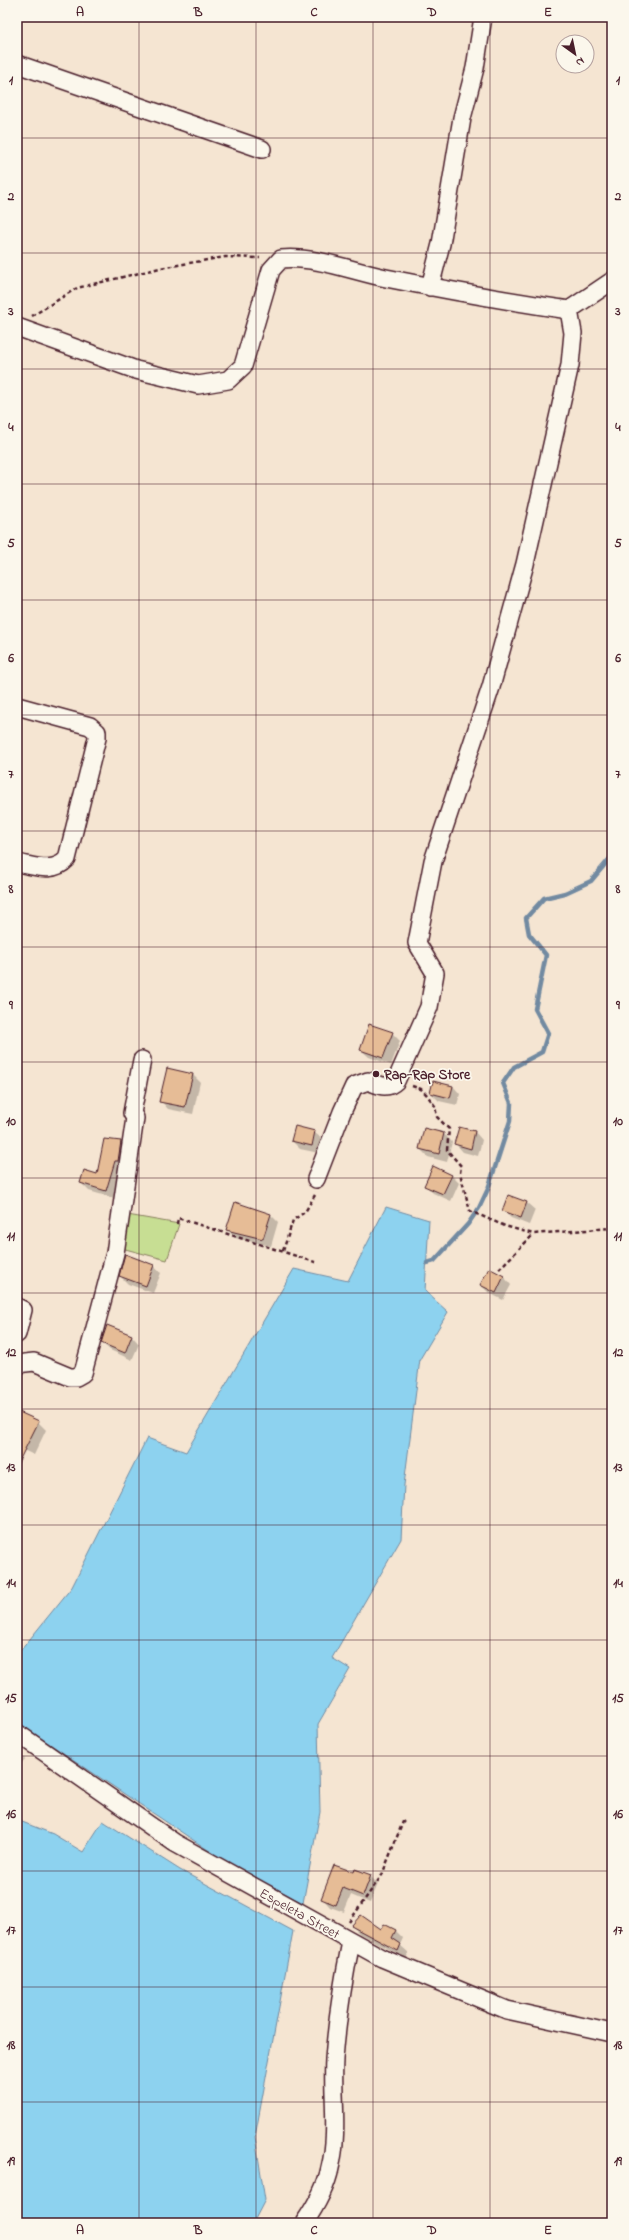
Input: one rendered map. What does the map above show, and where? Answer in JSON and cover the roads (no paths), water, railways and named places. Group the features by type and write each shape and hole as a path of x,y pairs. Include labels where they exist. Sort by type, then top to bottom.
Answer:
{"street":[{"path":"430,287 441,244 462,118 475,68 483,17"},
{"path":"17,64 262,149"},
{"path":"17,327 136,370 198,385 228,380 243,366 271,270 281,259 315,261 430,287 569,310 612,281"},
{"path":"316,1179 342,1112 354,1086 368,1081 388,1087 396,1081 429,1007 435,973 417,943 433,861 491,687 525,564 570,365 573,333 569,310"},
{"path":"17,706 90,726 97,732 97,738 67,858 62,864 50,869 17,862"},
{"path":"17,1364 34,1362 70,1377 76,1377 83,1373 114,1253 135,1118 132,1113 142,1060"},
{"path":"17,1307 23,1310 17,1334"},
{"name":"Espeleta Street","path":"17,1733 175,1843 345,1939 382,1958 507,2010 612,2033"},
{"path":"304,2223 314,2207 330,2168 335,2124 334,2061 345,1939"}],"water":[{"path":"386,1207 429,1220 425,1291 448,1312 420,1359 404,1485 401,1539 332,1658 350,1669 318,1724 320,1812 303,1903 226,1862 17,1722 17,1655 72,1587 147,1438 186,1452 294,1269 348,1281"},
{"path":"17,1820 53,1834 83,1852 103,1821 180,1870 293,1931 255,2137 265,2200 253,2223 17,2223"}],"waterway":[{"path":"427,1263 434,1261 468,1224 479,1208 488,1189 510,1121 511,1103 503,1083 514,1067 542,1052 548,1033 535,1009 546,955 529,934 526,918 544,898 565,893 591,881 612,856"}],"place":[{"name":"Rap-Rap Store","path":"376,1074"}]}
